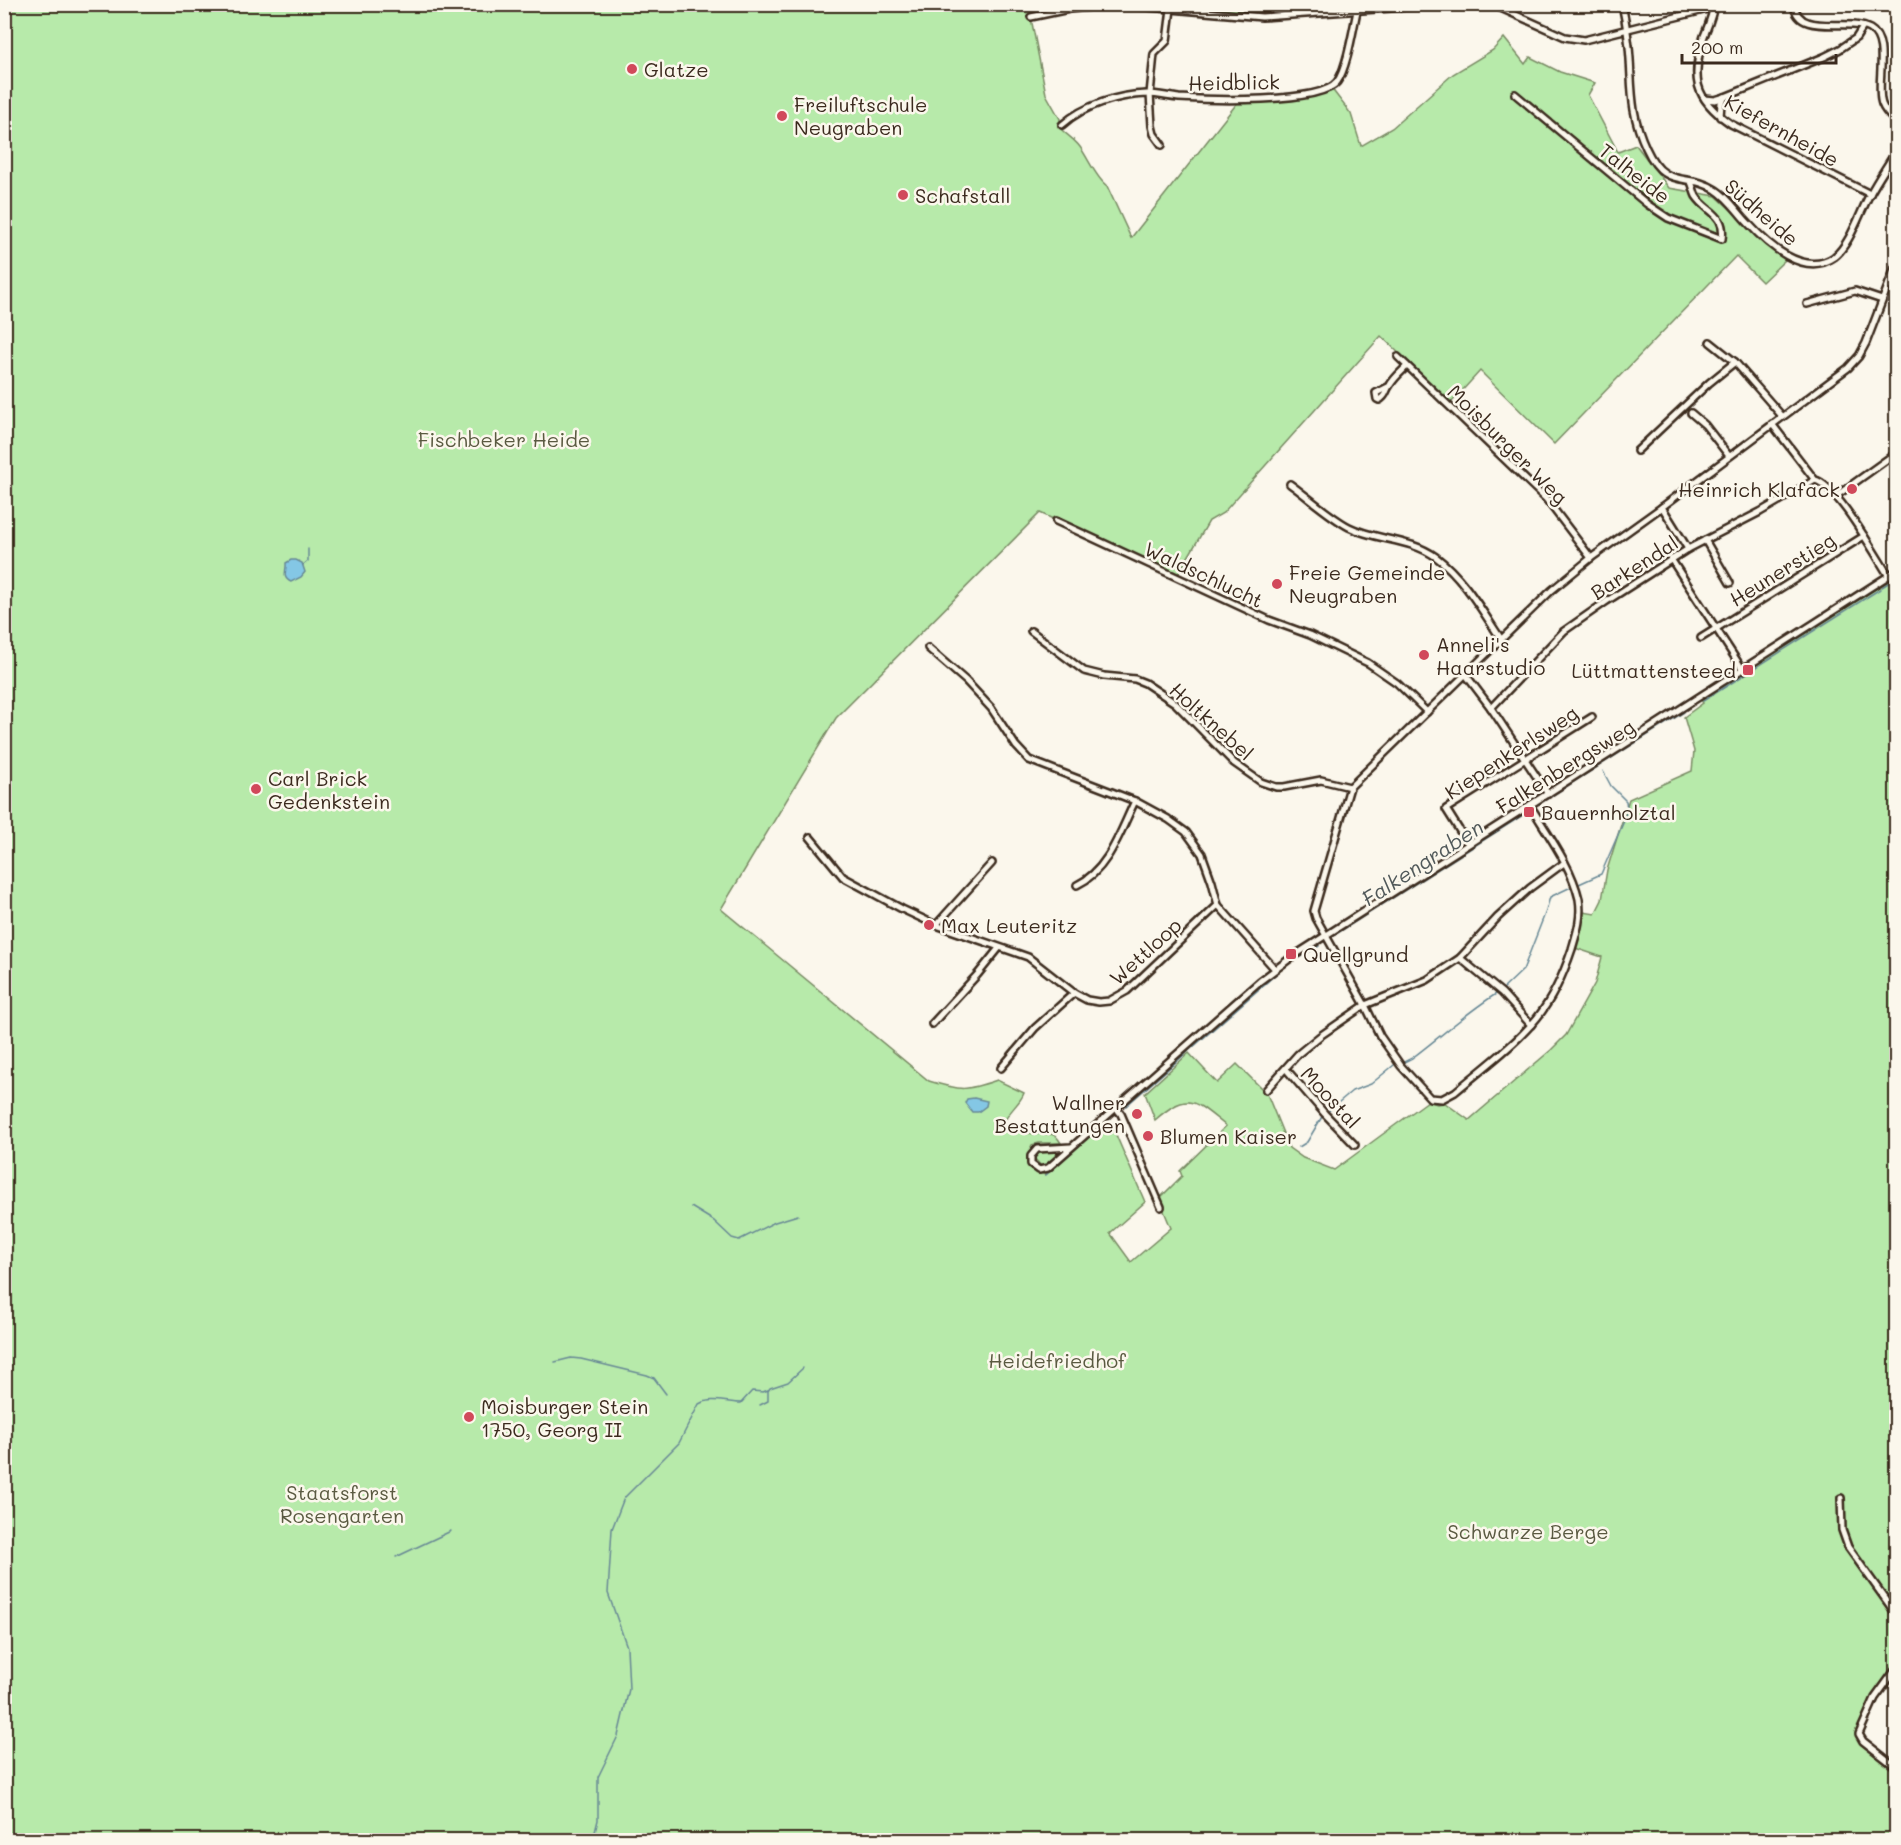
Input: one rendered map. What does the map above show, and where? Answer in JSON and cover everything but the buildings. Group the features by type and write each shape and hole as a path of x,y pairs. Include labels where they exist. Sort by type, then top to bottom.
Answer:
{"street":[{"path":"1031,17 1069,9 1127,5 1262,17 1448,4"},
{"path":"1488,4 1575,40 1584,40 1728,4"},
{"name":"Südheide","path":"1622,4 1627,29 1633,111 1654,163 1666,175 1679,180 1705,184 1718,191 1749,225 1772,246 1790,257 1806,264 1833,258 1842,249 1870,194 1896,151"},
{"path":"1794,4 1796,14 1802,21 1811,24 1872,29 1878,37 1881,49 1881,102 1896,122"},
{"name":"Kiefernheide","path":"1714,6 1696,69 1699,89 1712,109 1731,124 1870,194"},
{"path":"1162,144 1154,134 1152,126 1150,94 1154,54 1167,41 1171,9"},
{"name":"Heidblick","path":"1062,125 1094,106 1125,97 1150,94 1179,98 1246,99 1307,95 1332,87 1341,75 1357,11"},
{"path":"1704,99 1714,100 1725,97 1832,53 1856,38 1863,27"},
{"name":"Talheide","path":"1515,94 1647,204 1668,218 1722,239 1724,229 1720,219 1696,196 1691,182"},
{"path":"1720,117 1721,103 1725,97"},
{"path":"1530,805 1564,863 1578,897 1579,922 1571,953 1558,983 1531,1025 1455,1092 1446,1098 1437,1100 1427,1096 1401,1066 1380,1036 1314,911 1350,787 1552,590 1591,558 1848,368 1859,356 1896,265"},
{"path":"1807,304 1855,291 1882,300"},
{"path":"1710,342 1735,362 1782,416"},
{"name":"Moisburger Weg","path":"1398,357 1546,499 1591,558"},
{"path":"1637,451 1709,383 1735,362"},
{"path":"1388,387 1407,366"},
{"path":"1691,413 1705,425 1729,456"},
{"path":"1772,424 1815,480 1822,482 1843,503 1889,576"},
{"path":"1836,496 1896,453"},
{"name":"Barkendal","path":"1491,708 1564,631 1671,559 1815,480"},
{"path":"1290,484 1349,526 1367,534 1409,543 1435,556 1459,579 1501,639"},
{"path":"1662,507 1688,549"},
{"name":"Waldschlucht","path":"1056,521 1262,618 1310,635 1368,663 1397,683 1427,712"},
{"name":"Heunerstieg","path":"1717,628 1863,536"},
{"path":"1705,540 1730,582"},
{"path":"1671,559 1743,670"},
{"name":"Falkenbergsweg","path":"1071,1148 1039,1148 1031,1154 1031,1162 1035,1168 1044,1170 1071,1148 1275,969 1896,571"},
{"path":"1701,638 1717,628"},
{"name":"Holtknebel","path":"1031,631 1084,671 1104,676 1135,679 1145,683 1174,703 1234,763 1262,782 1284,787 1320,780 1350,787"},
{"path":"928,648 966,681 991,708 1016,746 1029,760 1135,801 1186,832 1202,854 1218,905 1275,969"},
{"path":"1466,675 1491,708 1548,794"},
{"name":"Kiepenkerlsweg","path":"1468,844 1446,809 1592,717"},
{"path":"1077,885 1088,880 1100,867 1135,801"},
{"name":"Wettloop","path":"810,837 843,877 936,925 1028,957 1074,993 1099,1002 1119,997 1218,905"},
{"path":"936,925 992,863"},
{"path":"1266,1090 1298,1054 1365,1005 1427,980 1460,958 1506,909 1564,863"},
{"path":"932,1024 999,948"},
{"path":"1460,958 1502,993 1531,1025"},
{"path":"1001,1068 1035,1028 1074,993"},
{"name":"Moostal","path":"1286,1068 1325,1114 1356,1144"},
{"path":"1116,1108 1161,1207"},
{"path":"1841,1498 1842,1530 1848,1547 1896,1614"},
{"path":"1896,1670 1875,1698 1859,1734 1863,1741 1896,1767"}],"green space":[{"path":"1388,4 1389,6 1363,8 1361,6 1261,15 1162,5"},
{"name":"Staatsforst Rosengarten","path":"4,5 1067,5 1030,13 1046,94 1060,119 1059,127 1080,147 1107,186 1131,238 1238,102 1307,96 1331,88 1351,114 1361,146 1392,128 1453,74 1493,50 1504,38 1525,64 1530,57 1560,72 1595,83 1588,95 1618,152 1636,145 1669,188 1716,196 1785,260 1762,282 1736,256 1554,444 1480,371 1451,403 1381,336 1223,513 1209,521 1177,576 1040,513 836,718 721,909 929,1081 949,1087 963,1088 997,1080 1024,1093 1004,1123 1023,1132 1053,1135 1061,1143 1032,1145 1028,1162 1036,1170 1045,1175 1105,1122 1113,1128 1145,1202 1110,1233 1131,1262 1171,1228 1159,1199 1182,1176 1180,1171 1226,1126 1206,1110 1191,1102 1176,1105 1155,1120 1145,1093 1189,1053 1217,1083 1237,1064 1267,1094 1289,1148 1303,1158 1334,1170 1428,1101 1437,1104 1445,1103 1469,1120 1551,1050 1566,1035 1595,983 1602,957 1575,948 1584,912 1595,914 1602,900 1607,870 1629,799 1692,771 1694,751 1684,717 1703,703 1701,700 1896,574 1896,1669 1877,1694 1859,1734 1896,1765 1896,1840 5,1840"},
{"path":"1041,1150 1060,1153 1049,1164 1042,1167 1033,1157"}],"water":[{"path":"291,560 302,563 305,572 291,582 285,574 286,563"},
{"path":"967,1099 987,1101 986,1106 978,1112 972,1112 965,1103"}],"waterway":[{"path":"303,565 308,561 308,549"},
{"name":"Falkengraben","path":"1882,587 1896,578"},
{"name":"Falkengraben","path":"1703,701 1880,589"},
{"name":"Falkengraben","path":"1539,804 1684,712"},
{"path":"1579,884 1601,874 1627,809 1626,801 1611,786 1603,771"},
{"name":"Falkengraben","path":"1336,934 1523,815"},
{"path":"1503,989 1523,970 1550,897 1571,887"},
{"name":"Falkengraben","path":"1300,957 1319,946"},
{"name":"Falkengraben","path":"1126,1106 1283,968"},
{"path":"1404,1062 1496,994"},
{"path":"1326,1113 1352,1091 1371,1084 1394,1065"},
{"path":"1299,1147 1307,1142 1323,1115"},
{"name":"Falkengraben","path":"1046,1175 1111,1118"},
{"path":"691,1207 714,1221 732,1238 739,1240 775,1222 798,1215"},
{"path":"555,1362 571,1358 581,1359 647,1375 654,1378 666,1394"},
{"path":"760,1405 768,1401 770,1388 788,1382 803,1368"},
{"path":"593,1840 598,1820 598,1777 618,1736 629,1689 627,1647 608,1593 612,1529 624,1498 679,1443 699,1404 714,1401 741,1403 752,1391 768,1390"},
{"path":"396,1557 451,1531"}],"place":[{"name":"Glatze","path":"632,69"},
{"name":"Freiluftschule Neugraben","path":"782,116"},
{"name":"Schafstall","path":"903,195"},
{"name":"Heinrich Klafack","path":"1852,489"},
{"name":"Freie Gemeinde Neugraben","path":"1277,584"},
{"name":"Anneli's Haarstudio","path":"1424,655"},
{"name":"Lüttmattensteed","path":"1748,670"},
{"name":"Carl Brick Gedenkstein","path":"256,789"},
{"name":"Bauernholztal","path":"1529,812"},
{"name":"Max Leuteritz","path":"929,925"},
{"name":"Quellgrund","path":"1291,954"},
{"name":"Wallner Bestattungen","path":"1137,1114"},
{"name":"Blumen Kaiser","path":"1148,1136"},
{"name":"Moisburger Stein 1750, Georg II","path":"469,1417"}],"park label":[{"name":"Fischbeker Heide","path":"504,439"},
{"name":"Heidefriedhof","path":"1057,1360"},
{"name":"Schwarze Berge","path":"1528,1531"}]}
